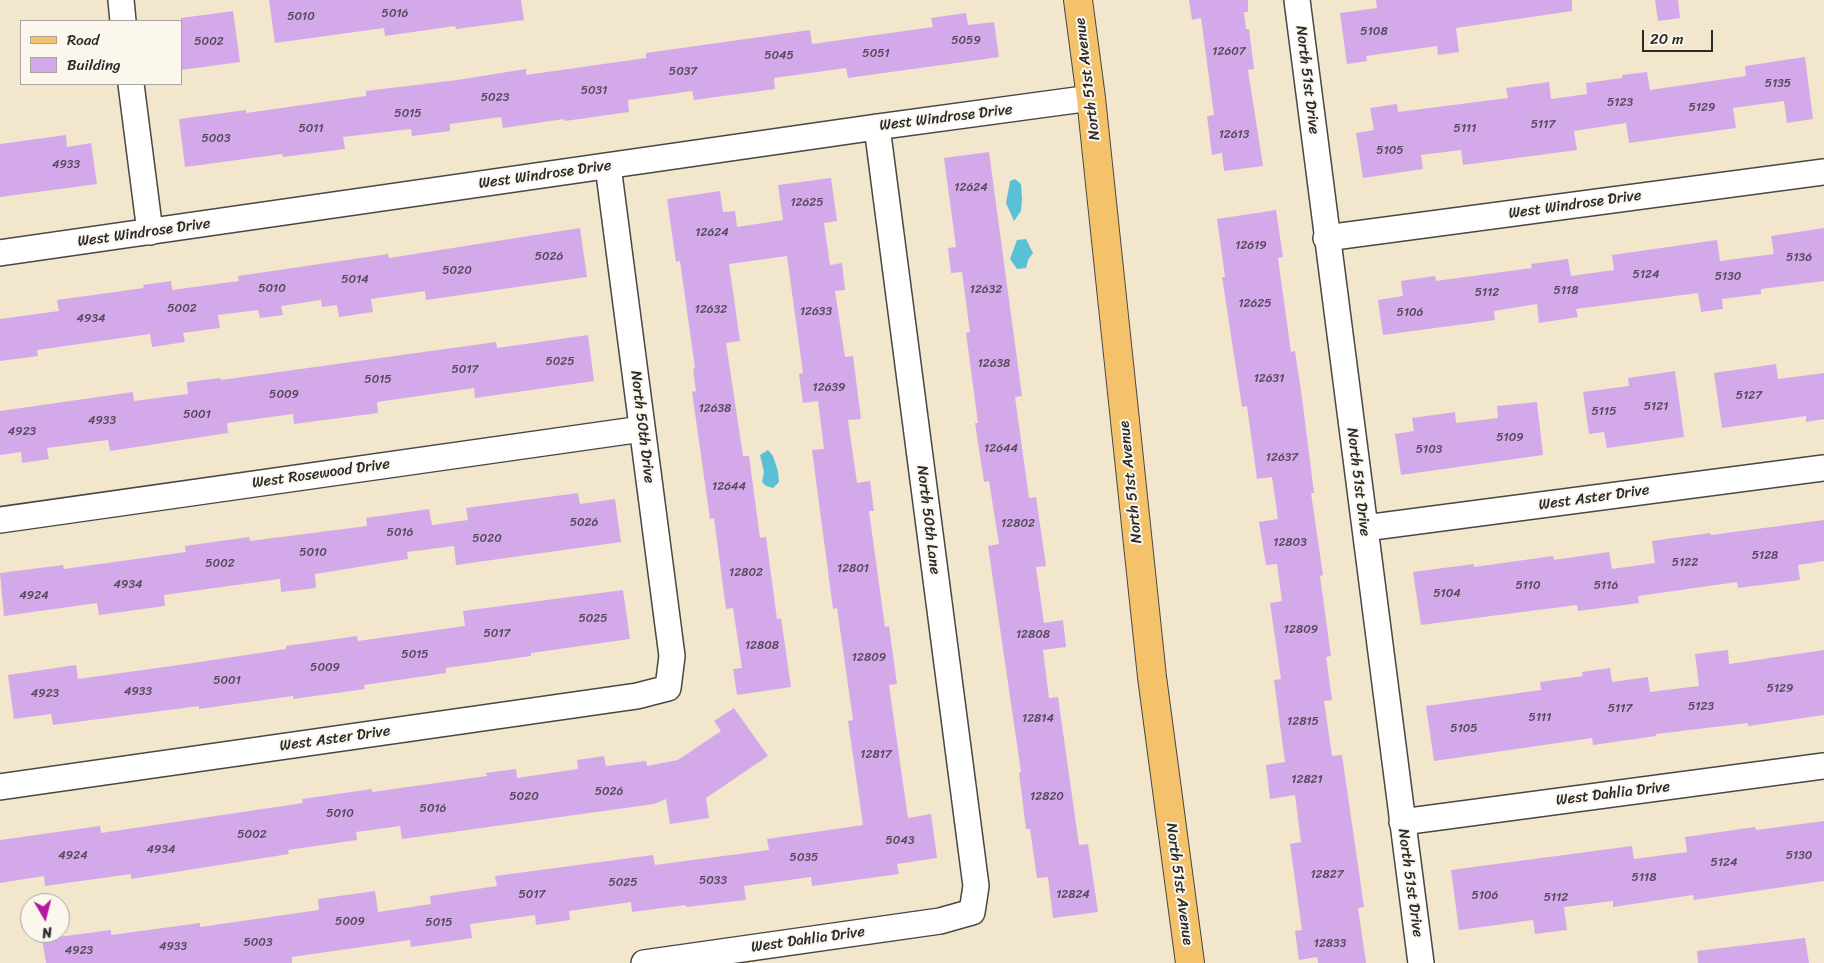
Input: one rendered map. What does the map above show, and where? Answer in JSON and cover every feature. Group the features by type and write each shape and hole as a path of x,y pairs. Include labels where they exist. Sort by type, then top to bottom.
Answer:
{"main road":[{"name":"North 51st Avenue","path":"1078,0 1091,98 1152,677 1190,963"}],"street":[{"path":"120,0 123,20"},
{"name":"North 51st Drive","path":"1297,0 1326,238 1421,963"},
{"path":"131,85 150,232"},
{"name":"West Windrose Drive","path":"0,253 1091,98"},
{"name":"North 50th Lane","path":"877,127 976,886 972,912"},
{"name":"North 50th Drive","path":"608,166 672,656 668,688"},
{"name":"West Windrose Drive","path":"1326,238 1824,172"},
{"name":"West Rosewood Drive","path":"0,520 642,428"},
{"name":"West Aster Drive","path":"1364,528 1824,468"},
{"name":"West Aster Drive","path":"0,787 637,696 668,688"},
{"name":"West Dahlia Drive","path":"1402,822 1824,766"},
{"name":"West Dahlia Drive","path":"644,963 940,921 972,912"}],"water":[{"path":"1015,179 1021,184 1022,199 1021,211 1014,221 1006,203 1010,181"},
{"path":"1026,239 1033,253 1028,260 1026,268 1017,269 1010,259 1017,240"},
{"path":"768,450 773,456 778,471 779,482 773,488 766,486 762,482 764,472 760,455"}],"building":[{"path":"269,0 521,0 524,20 456,29 455,26 385,36 384,28 275,43"},
{"path":"1189,0 1248,0 1248,12 1244,12 1246,29 1249,29 1254,69 1248,70 1263,166 1224,171 1222,153 1212,155 1207,116 1214,115 1201,18 1192,20"},
{"path":"1376,0 1572,0 1572,11 1456,28 1459,52 1438,55 1437,46 1366,56 1367,61 1347,64 1340,13 1377,8"},
{"path":"1655,0 1678,0 1680,18 1658,21"},
{"path":"233,11 240,62 182,70 181,18"},
{"path":"966,13 968,25 994,22 999,57 848,78 846,68 774,78 775,89 694,100 692,91 628,100 629,112 503,128 501,117 450,124 450,131 412,136 411,129 343,137 345,149 283,157 282,154 185,167 179,119 246,110 246,113 366,96 366,91 526,69 526,75 646,58 646,53 810,30 812,44 933,27 931,18"},
{"path":"1805,57 1813,119 1787,123 1784,101 1733,108 1736,128 1629,143 1626,123 1574,131 1577,150 1463,165 1461,150 1421,155 1423,169 1363,178 1356,133 1374,130 1370,108 1397,104 1398,112 1508,98 1506,88 1549,82 1551,99 1587,94 1586,83 1647,72 1650,90 1746,76 1745,66"},
{"path":"66,135 67,147 91,143 97,184 0,197 0,144"},
{"path":"989,152 1022,396 1015,397 1029,498 1036,497 1046,566 1036,567 1044,623 1063,620 1066,647 1043,650 1049,698 1058,697 1079,845 1088,844 1098,912 1053,918 1048,877 1037,878 1030,829 1026,829 1019,773 1021,772 988,546 999,544 989,481 984,482 975,423 978,423 966,333 970,332 962,272 951,273 948,248 956,247 944,158"},
{"path":"831,178 837,221 824,223 830,265 842,263 845,290 835,291 845,357 853,356 861,419 848,420 857,483 870,481 874,511 869,511 885,627 889,626 897,684 889,685 908,818 931,814 937,858 897,864 899,874 812,886 811,877 744,886 746,900 632,912 631,902 569,911 570,920 536,925 535,915 470,924 472,938 411,947 410,940 292,957 292,963 46,963 43,943 70,943 70,935 111,930 111,935 200,923 200,927 319,910 318,899 375,891 378,912 431,904 430,896 497,886 495,876 653,855 655,865 769,850 767,839 863,825 848,721 853,720 837,608 833,609 812,450 824,449 818,401 803,403 799,374 803,373 787,256 729,264 740,341 726,343 743,456 749,456 760,538 766,537 777,619 781,618 791,687 737,695 733,669 742,668 733,608 726,609 714,518 710,519 692,392 696,391 693,369 695,368 680,261 676,262 667,199 720,191 723,212 735,211 737,227 783,220 778,185"},
{"path":"1276,210 1283,257 1278,258 1291,352 1295,351 1302,398 1314,493 1311,493 1323,575 1320,576 1331,656 1326,657 1332,700 1324,701 1332,756 1342,755 1364,907 1358,908 1366,963 1318,963 1317,957 1299,960 1295,931 1302,930 1290,844 1301,842 1295,795 1270,799 1266,765 1285,762 1274,680 1281,679 1270,603 1282,601 1277,564 1266,565 1259,522 1278,519 1272,477 1257,479 1247,406 1242,407 1222,277 1225,277 1217,219"},
{"path":"580,228 587,277 426,300 425,291 371,299 373,312 339,317 337,305 322,307 321,300 281,306 283,315 260,318 258,310 218,315 220,328 183,333 185,342 152,347 150,334 37,350 38,356 0,361 0,319 59,311 57,300 144,288 143,285 171,281 172,290 239,281 238,276 388,254 389,258"},
{"path":"1824,228 1824,281 1761,289 1761,294 1722,299 1723,309 1701,312 1698,293 1576,309 1578,317 1539,323 1537,304 1494,311 1495,320 1383,335 1378,300 1403,296 1401,281 1435,276 1436,281 1532,268 1531,264 1568,259 1571,276 1614,270 1612,255 1717,240 1720,261 1774,254 1771,236"},
{"path":"588,335 594,381 475,398 474,388 377,402 378,413 294,424 293,414 227,423 228,433 110,451 108,440 47,448 49,459 22,463 21,452 0,455 0,411 133,392 134,401 188,394 187,382 220,378 221,380 496,342 497,348"},
{"path":"1776,364 1778,379 1824,373 1824,419 1806,422 1806,416 1722,428 1714,373"},
{"path":"1675,371 1684,437 1607,448 1604,432 1589,434 1583,392 1629,386 1628,378"},
{"path":"1537,402 1543,455 1401,475 1395,434 1414,431 1412,418 1455,412 1456,423 1498,418 1497,406"},
{"path":"578,493 580,504 615,499 621,542 456,565 454,546 407,552 408,559 315,574 316,588 281,592 280,579 164,595 165,606 99,615 97,603 4,616 0,573 63,565 64,569 186,552 185,546 249,537 250,541 367,526 366,518 429,509 432,525 468,520 466,508"},
{"path":"1824,520 1824,561 1798,565 1800,580 1738,588 1737,582 1638,596 1639,603 1578,611 1577,605 1421,625 1413,572 1474,564 1474,567 1553,556 1554,560 1609,552 1612,569 1655,563 1652,541"},
{"path":"623,590 630,639 531,653 531,656 446,668 446,673 364,685 365,689 293,699 293,696 199,709 199,706 53,725 51,714 14,719 8,675 76,665 78,679 286,649 286,646 357,636 358,641 465,626 463,611"},
{"path":"1728,650 1729,664 1824,650 1824,715 1748,726 1748,723 1656,734 1656,736 1593,745 1592,738 1434,761 1426,706 1541,690 1540,682 1583,676 1582,672 1610,668 1612,682 1648,677 1650,692 1699,686 1695,654"},
{"path":"734,708 768,756 706,798 709,818 670,824 666,799 654,804 402,839 400,826 356,832 357,840 288,850 289,854 131,879 131,874 45,886 44,876 0,883 0,840 100,826 101,833 303,803 302,799 372,789 372,792 487,776 486,773 516,769 517,778 578,769 577,760 604,756 606,766 646,761 647,766 678,760 721,731 714,721"},
{"path":"1824,821 1824,881 1694,900 1693,895 1613,907 1613,901 1564,907 1567,930 1535,934 1533,920 1459,930 1451,870 1632,846 1634,859 1687,852 1685,837 1755,827 1756,830"},
{"path":"1805,938 1809,963 1698,963 1697,951"}]}
